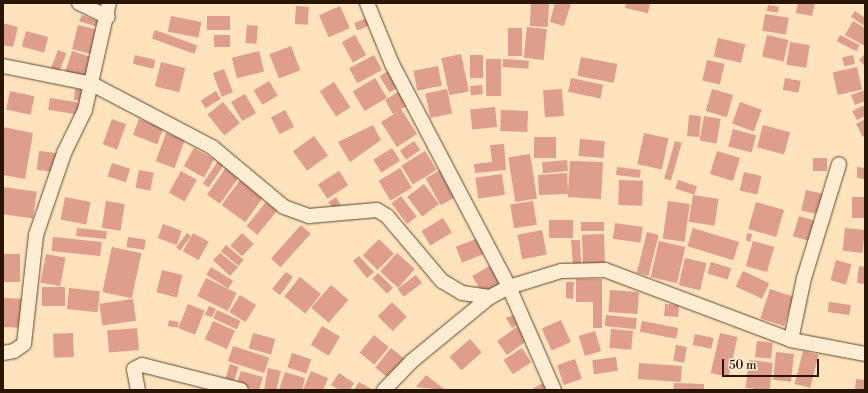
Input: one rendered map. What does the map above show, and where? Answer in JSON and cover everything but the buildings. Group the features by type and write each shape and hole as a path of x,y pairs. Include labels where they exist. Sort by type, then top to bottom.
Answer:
{"street":[{"path":"3,353 14,351 24,344 36,235 92,84 108,10 79,3"},
{"path":"367,3 392,64 509,287 554,390"},
{"path":"3,66 92,84 212,146 284,207 310,216 377,210 387,216 442,281 462,293 490,297"},
{"path":"791,340 804,278 839,164"},
{"path":"384,390 412,361 490,297 509,287 561,271 605,270 791,340 865,354"},
{"path":"138,390 134,369 142,365 241,390"}]}
